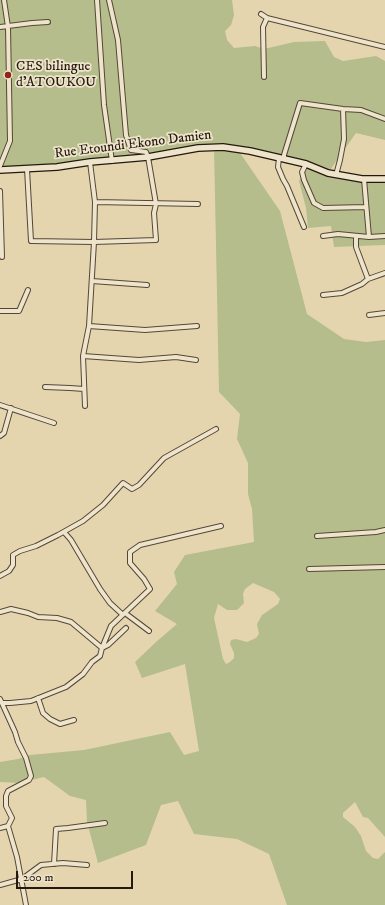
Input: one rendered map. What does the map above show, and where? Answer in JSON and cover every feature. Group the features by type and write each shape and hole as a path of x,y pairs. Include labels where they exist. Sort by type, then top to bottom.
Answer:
{"street":[{"path":"0,166 10,141 8,27 4,0"},
{"path":"96,0 104,105 112,161"},
{"path":"27,169 31,241 94,242 156,240 154,213 156,204 148,157 146,152 131,150 126,135 118,40 109,0"},
{"path":"261,14 267,18 385,47"},
{"path":"264,77 263,27 267,18"},
{"path":"0,27 48,22"},
{"path":"304,227 278,167 284,155 300,103 361,110 385,119"},
{"path":"336,175 344,139 343,109"},
{"name":"Rue Etoundi Ekono Damien","path":"0,170 57,167 90,162 148,157 198,148 214,147 250,151 306,164 336,175 364,179 385,179"},
{"path":"85,406 83,356 89,326 95,202 90,162"},
{"path":"306,164 302,172 314,203 323,208 366,207"},
{"path":"364,179 369,237"},
{"path":"0,191 2,257"},
{"path":"95,202 198,204"},
{"path":"323,236 338,234 369,237 385,236"},
{"path":"356,236 356,247 368,279"},
{"path":"323,294 342,293 362,284 368,279 385,273"},
{"path":"92,281 147,285"},
{"path":"0,310 20,311 28,290"},
{"path":"370,315 385,313"},
{"path":"89,326 145,330 197,326"},
{"path":"83,356 139,360 176,358 196,360"},
{"path":"45,388 84,389"},
{"path":"0,405 54,423"},
{"path":"0,436 4,433 11,408"},
{"path":"0,576 9,571 13,566 13,555 20,550 36,546 83,521 103,505 123,483 132,489 139,485 164,458 216,429"},
{"path":"1,701 10,703 31,701 66,687 77,679 100,656 111,626 150,588 130,563 130,552 140,545 221,526"},
{"path":"317,536 376,532 385,530"},
{"path":"64,532 71,540 110,603 149,631"},
{"path":"309,569 385,567"},
{"path":"0,612 11,609 28,613 38,618 57,618 71,622 102,648"},
{"path":"102,648 108,645 126,628"},
{"path":"38,698 43,713 50,719 60,724 74,720"},
{"path":"1,701 26,758 31,776 29,780 8,791 6,796 6,806 12,818 8,826 22,879 26,905"},
{"path":"6,712 10,703"},
{"path":"54,864 56,828 68,828 105,823"},
{"path":"0,828 8,826"},
{"path":"0,885 22,879 41,865 78,863 87,865"}],"green space":[{"path":"0,0 232,0 234,15 231,25 225,31 227,40 234,48 255,46 264,49 294,42 325,41 334,57 343,61 376,56 385,61 385,140 356,133 328,173 385,179 385,245 334,247 331,226 308,228 306,208 299,181 306,164 238,150 280,211 307,314 344,339 366,342 385,340 385,837 368,818 363,817 355,802 343,813 343,817 355,827 361,836 366,851 373,858 378,859 385,852 385,905 287,905 269,854 237,839 194,834 178,801 161,805 146,845 98,863 87,822 86,800 70,796 44,777 19,783 0,782 0,762 30,755 84,750 170,732 184,755 199,751 185,664 142,678 135,662 177,624 155,611 177,584 174,572 185,555 254,542 252,509 248,494 248,463 237,439 240,414 219,392 214,147 148,157 0,169","holes":["253,583 274,592 280,599 278,604 262,615 257,624 259,634 256,638 247,642 236,639 231,640 230,644 234,653 234,658 226,664 223,659 214,618 218,604 227,610 237,610 244,603 243,594 245,589"]}],"place":[{"name":"CES bilingue d'ATOUKOU","path":"8,75"}]}
